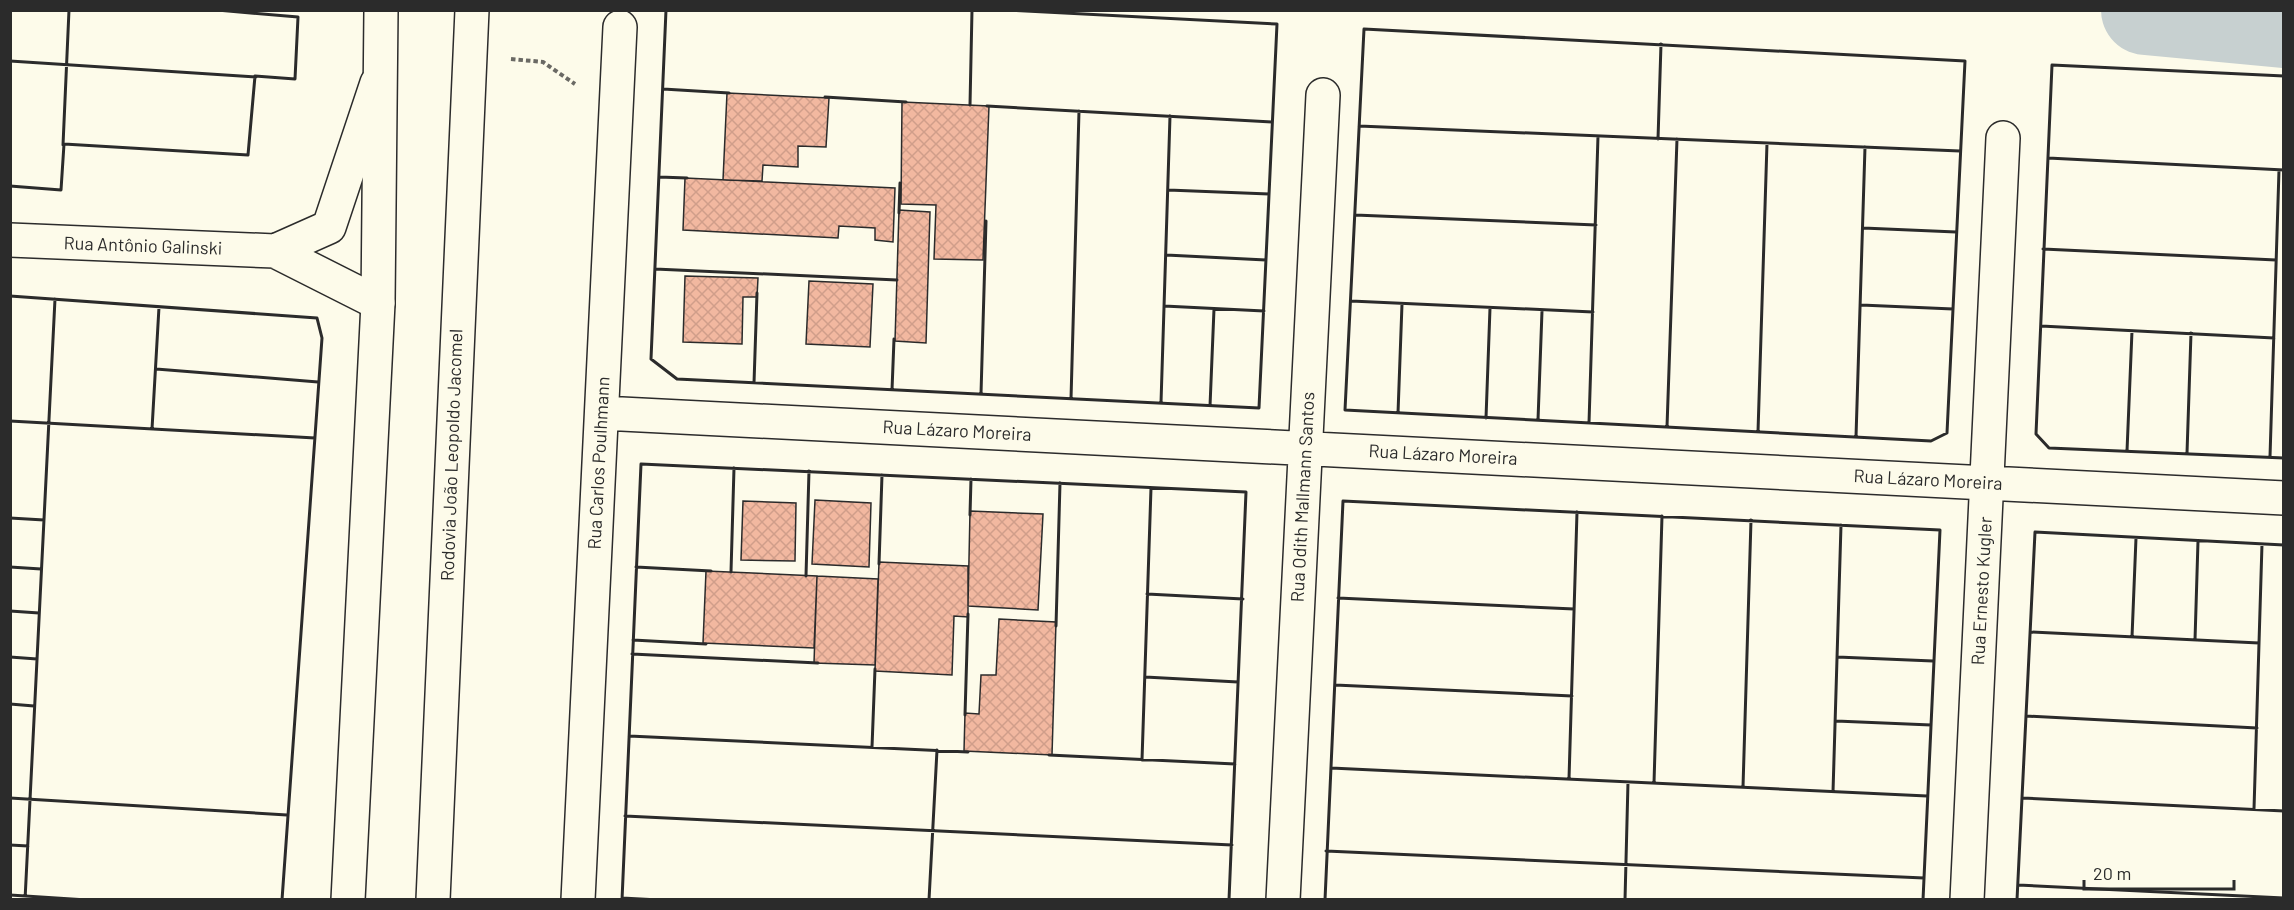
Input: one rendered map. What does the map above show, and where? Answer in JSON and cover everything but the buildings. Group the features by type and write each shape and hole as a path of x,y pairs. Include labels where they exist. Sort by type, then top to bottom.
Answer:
{"main road":[{"path":"348,900 378,303 381,10"},
{"name":"Rodovia João Leopoldo Jacomel","path":"433,900 472,10"},
{"name":"Rua Carlos Poulhmann","path":"578,900 620,27"},
{"name":"Rua Antônio Galinski","path":"275,251 329,227 379,77"},
{"name":"Rua Odith Mallmann Santos","path":"1283,900 1323,95"},
{"name":"Rua Ernesto Kugler","path":"1967,900 2003,138"},
{"name":"Rua Antônio Galinski","path":"10,240 275,251 378,303"},
{"name":"Rua Lázaro Moreira","path":"602,413 2283,498"}],"path":[{"path":"470,55 543,62 578,87"}],"waterway":[{"path":"2146,10 2284,23"}],"wall":[{"path":"63,145 69,10"},
{"path":"10,186 61,190 64,144 248,155 255,76 295,79 298,17 217,10"},
{"path":"666,10 651,359 677,379 1259,408 1277,24 1008,10"},
{"path":"970,105 972,10"},
{"path":"1364,29 1965,61 1947,433 1931,441 1345,410 1364,29"},
{"path":"1658,139 1661,44"},
{"path":"10,61 256,77"},
{"path":"2284,76 2052,65 2036,434 2049,448 2284,458"},
{"path":"663,89 729,93"},
{"path":"825,97 906,102"},
{"path":"987,106 1272,122"},
{"path":"1071,399 1079,111"},
{"path":"1161,403 1170,116"},
{"path":"1359,126 1960,151"},
{"path":"1589,423 1598,136"},
{"path":"1667,427 1677,139"},
{"path":"1758,432 1767,143"},
{"path":"1856,437 1865,147"},
{"path":"2048,158 2284,170"},
{"path":"2270,457 2279,170"},
{"path":"659,177 687,178"},
{"path":"899,213 900,183"},
{"path":"1168,190 1269,194"},
{"path":"1355,215 1596,225"},
{"path":"981,394 986,221"},
{"path":"1863,228 1956,232"},
{"path":"2043,249 2276,260"},
{"path":"1166,255 1266,260"},
{"path":"655,269 897,280"},
{"path":"754,383 757,293"},
{"path":"10,296 317,318 322,338 282,900"},
{"path":"25,900 55,299"},
{"path":"1351,301 1593,312"},
{"path":"1398,413 1402,304"},
{"path":"1861,305 1953,309"},
{"path":"1164,306 1264,311"},
{"path":"152,429 159,307"},
{"path":"1486,418 1490,308"},
{"path":"1210,406 1214,309"},
{"path":"1538,420 1542,311"},
{"path":"2041,326 2274,338"},
{"path":"2127,451 2132,331"},
{"path":"2187,453 2191,333"},
{"path":"892,390 894,339"},
{"path":"156,369 318,382"},
{"path":"10,421 315,438"},
{"path":"622,900 641,464 1246,492 1229,900"},
{"path":"731,572 734,468"},
{"path":"806,576 809,471"},
{"path":"879,564 882,475"},
{"path":"970,515 971,479"},
{"path":"1056,626 1060,483"},
{"path":"1142,760 1151,488"},
{"path":"1325,900 1343,501 1940,530 1923,900"},
{"path":"1569,779 1577,512"},
{"path":"1654,783 1662,516"},
{"path":"10,518 44,520"},
{"path":"1743,787 1751,520"},
{"path":"1833,792 1841,525"},
{"path":"2017,900 2035,532 2284,545"},
{"path":"2132,637 2136,538"},
{"path":"2195,640 2198,541"},
{"path":"2254,809 2262,544"},
{"path":"10,567 41,569"},
{"path":"636,567 711,571"},
{"path":"1147,594 1243,599"},
{"path":"1338,598 1574,609"},
{"path":"10,611 39,613"},
{"path":"965,715 968,614"},
{"path":"2030,632 2259,643"},
{"path":"633,640 706,644"},
{"path":"632,654 818,663"},
{"path":"10,657 37,659"},
{"path":"1837,657 1933,661"},
{"path":"872,747 875,669"},
{"path":"1145,677 1238,682"},
{"path":"1335,685 1572,696"},
{"path":"10,704 34,706"},
{"path":"2026,716 2257,728"},
{"path":"1836,721 1931,725"},
{"path":"629,736 968,752"},
{"path":"929,900 937,750"},
{"path":"1049,755 1235,764"},
{"path":"1331,768 1927,796"},
{"path":"1625,900 1628,782"},
{"path":"10,798 287,815"},
{"path":"2022,798 2284,811"},
{"path":"625,816 1232,845"},
{"path":"10,845 28,846"},
{"path":"1326,851 1924,878"},
{"path":"2018,885 2284,898"},
{"path":"10,895 87,900"},
{"path":"622,898 659,900"}]}
